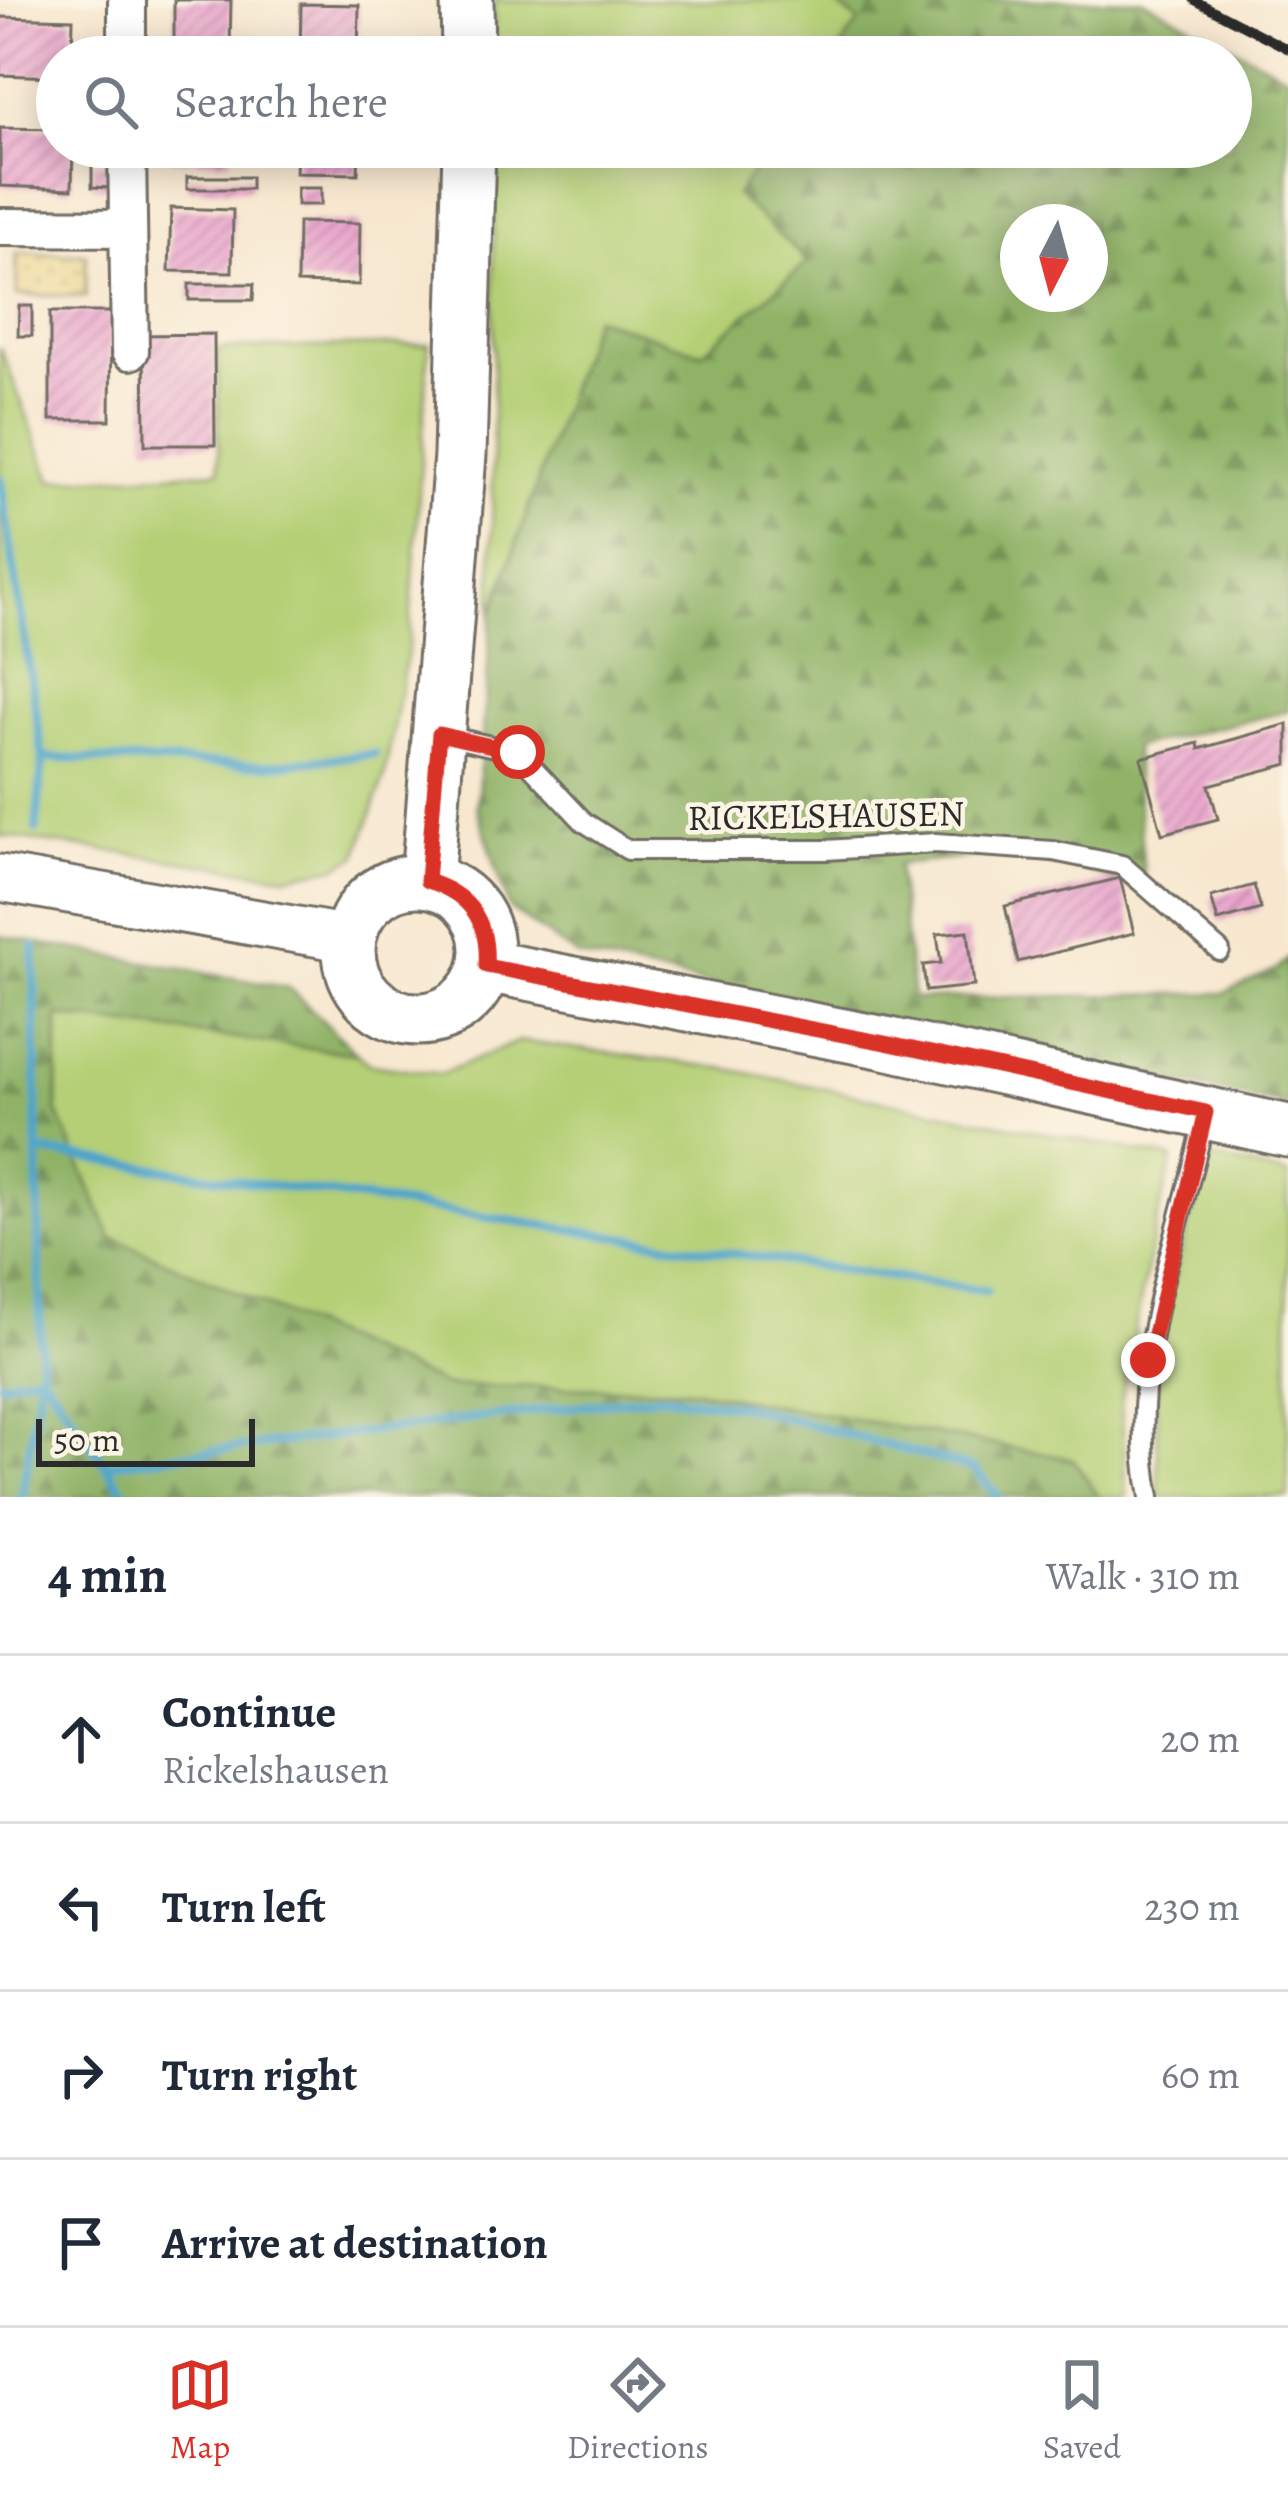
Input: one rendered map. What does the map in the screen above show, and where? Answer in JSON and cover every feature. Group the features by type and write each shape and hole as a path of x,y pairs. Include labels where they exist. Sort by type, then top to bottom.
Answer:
{"main road":[{"path":"467,0 468,36"},
{"path":"427,881 460,455 469,168"},
{"path":"405,881 427,881 449,888 468,902 488,943 486,966 476,988 460,1006 416,1020 392,1016 372,1004 357,985 349,963 349,939 368,901 405,881"},
{"path":"486,966 885,1043 1288,1131"}],"street":[{"path":"127,0 127,36"},
{"path":"127,168 130,351"},
{"path":"0,227 127,228"},
{"path":"0,878 349,939"}],"lane":[{"name":"RICKELSHAUSEN","path":"439,734 518,752 584,822 628,850 826,850 936,843 1053,851 1122,865 1220,951"},
{"path":"1150,1497 1145,1423 1148,1360 1206,1112"}],"green space":[{"path":"494,0 831,0 860,22 850,36 494,36"},
{"path":"831,0 1143,0 1212,36 849,36 859,22"},
{"path":"1252,57 1288,76 1288,711 1134,747 1145,892 1082,868 993,855 897,865 913,999 1224,993 1277,969 1288,959 1288,1106 577,956 509,908 477,807 492,615 594,317 702,353 808,262 736,195 755,168 1252,168"},
{"path":"494,168 756,168 737,195 809,262 702,353 594,317 492,615"},
{"path":"429,344 409,641 384,778 357,856 335,867 286,876 0,836 0,347 52,480 219,471 218,349"},
{"path":"0,936 289,988 357,1054 58,1016 57,1111 111,1237 446,1386 688,1389 1073,1459 1099,1497 0,1497"},
{"path":"58,1015 357,1054 369,1064 441,1074 519,1041 728,1069 1173,1159 1121,1401 1127,1497 1099,1497 1073,1459 688,1389 446,1386 111,1237 57,1111"},
{"path":"1209,1157 1288,1175 1288,1497 1159,1497 1156,1382 1168,1298"}],"sand":[{"path":"17,253 86,254 86,296 17,295"}],"building":[{"path":"174,0 231,0 230,36 174,36"},
{"path":"301,4 359,5 358,36 300,36"},
{"path":"0,17 73,19 73,36 36,36 36,76 0,75"},
{"path":"0,128 36,129 36,168 72,168 72,189 0,186"},
{"path":"92,168 114,168 114,188 92,187"},
{"path":"296,168 358,168 358,174 296,173"},
{"path":"187,177 251,177 251,189 187,189"},
{"path":"297,188 321,188 321,205 297,205"},
{"path":"171,208 233,210 232,272 169,271"},
{"path":"298,222 360,223 359,285 297,283"},
{"path":"189,284 254,284 253,300 189,300"},
{"path":"19,306 32,306 32,336 18,336"},
{"path":"50,312 111,312 110,420 50,420"},
{"path":"214,334 215,445 145,445 144,335"},
{"path":"1288,724 1288,764 1209,785 1218,819 1162,834 1141,758 1198,743 1199,749"},
{"path":"1120,878 1134,933 1018,962 1005,906"},
{"path":"1254,885 1261,909 1218,921 1211,897"},
{"path":"968,931 974,986 926,991 923,965 941,963 937,934"}],"waterway":[{"path":"0,478 43,758 36,830"},
{"path":"43,758 268,765 375,754"},
{"path":"34,946 41,1373 128,1497"},
{"path":"38,1151 987,1291"},
{"path":"0,1383 41,1373 22,1497"},
{"path":"107,1464 659,1396 743,1406 974,1469 998,1497"}],"railway":[{"path":"1194,0 1288,49"}],"route":[{"path":"518,752 439,734 427,881 449,888 468,902 488,943 486,966 885,1043 1206,1112 1148,1360"}]}
